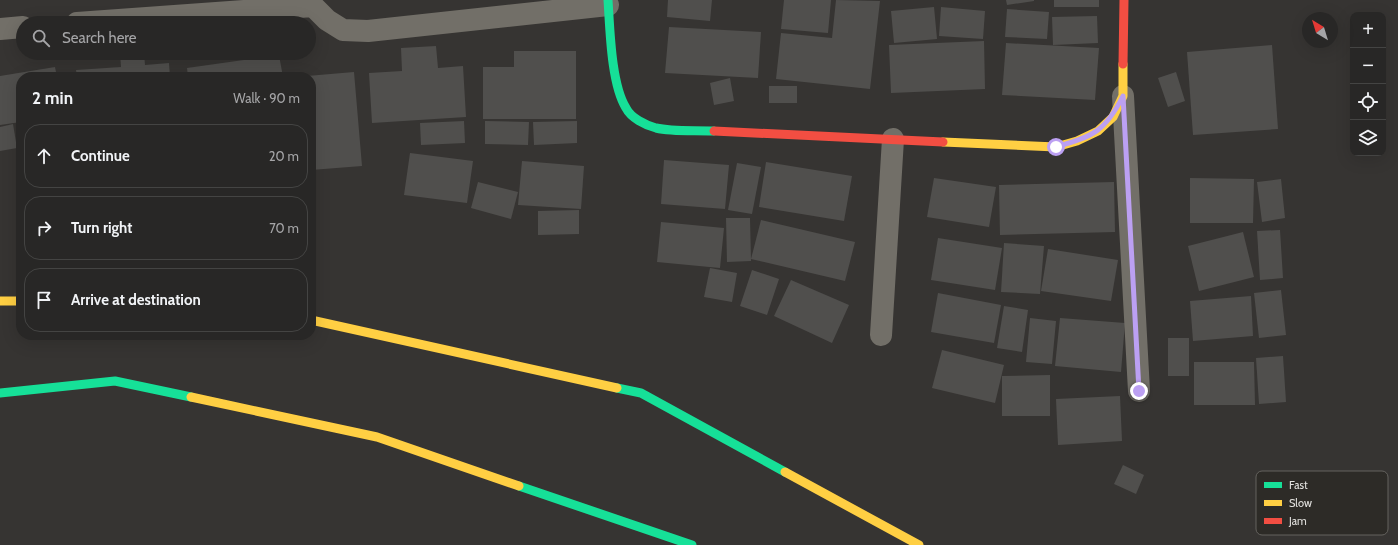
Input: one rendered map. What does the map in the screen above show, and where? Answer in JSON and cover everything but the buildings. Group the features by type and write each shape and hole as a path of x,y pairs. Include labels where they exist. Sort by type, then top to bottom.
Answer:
{"street":[{"path":"1124,0 1123,96 1139,391"},
{"path":"159,16 312,3 327,20 343,30 368,31 608,2 618,91 625,109 638,121 657,128 1056,147 1077,141 1098,131 1113,116 1123,96"},
{"path":"0,29 16,28"},
{"path":"881,335 893,139"},
{"path":"0,301 16,302"},
{"path":"316,321 641,394 919,545"},
{"path":"0,393 115,381 377,437 692,545"}],"traffic: fast":[{"path":"608,0 614,71 621,98 628,112 639,121 656,128 714,131"},
{"path":"0,393 115,381 191,397"},
{"path":"617,388 641,393 785,472"},
{"path":"519,486 692,545"}],"traffic: slow":[{"path":"943,142 1056,147 1077,141 1098,131 1113,117 1123,96 1123,64"},
{"path":"0,301 16,301"},
{"path":"316,321 617,388"},
{"path":"191,397 377,437 519,486"},
{"path":"785,472 919,545"}],"traffic: jam":[{"path":"1123,64 1124,0"},
{"path":"714,131 943,142"}],"route":[{"path":"1056,147 1077,141 1098,131 1113,116 1123,96 1139,391"}]}
